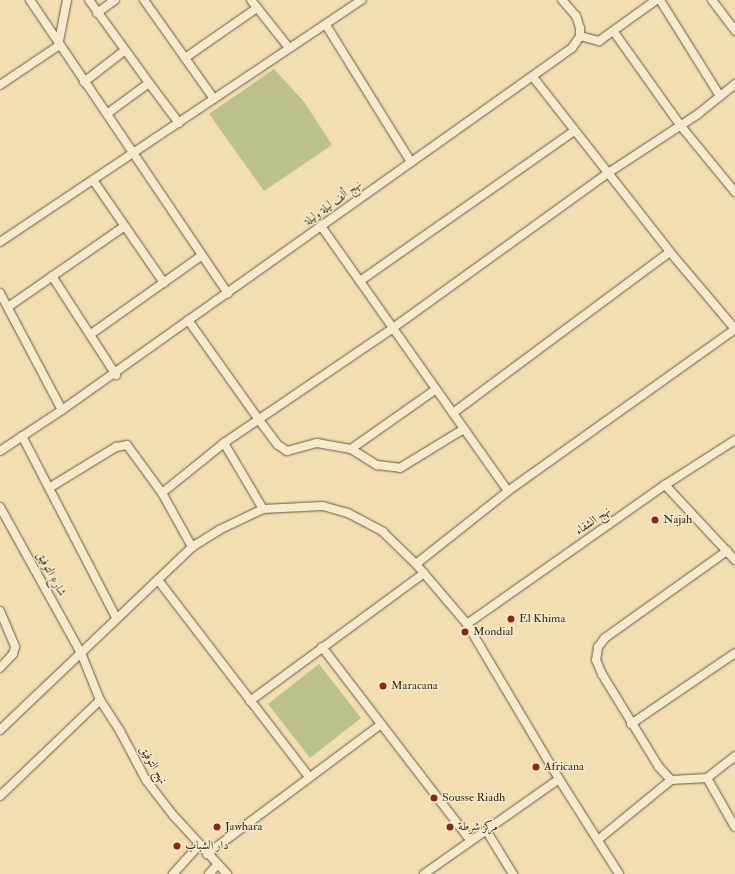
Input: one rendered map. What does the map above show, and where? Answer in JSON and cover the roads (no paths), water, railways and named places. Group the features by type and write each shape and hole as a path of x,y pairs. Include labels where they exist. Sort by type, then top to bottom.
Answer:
{"street":[{"path":"30,0 58,46 108,113 201,256 228,293"},
{"path":"0,85 58,46 68,0"},
{"path":"89,0 124,51 179,123"},
{"path":"98,13 115,0"},
{"path":"144,0 214,99"},
{"path":"251,0 289,48"},
{"path":"562,0 578,22 580,36 598,41 614,32 656,0"},
{"path":"660,0 720,96"},
{"path":"712,0 735,31"},
{"path":"0,242 134,154 326,24 357,1"},
{"path":"186,58 257,8"},
{"path":"326,24 410,162"},
{"path":"614,32 680,125 735,192"},
{"name":"نهج ألف ليلة وليلة","path":"0,451 116,374 188,320 410,162 533,77 572,48 580,36"},
{"path":"84,82 124,51"},
{"path":"416,564 508,491 735,329 670,252 533,77"},
{"path":"108,113 149,84"},
{"path":"162,494 224,443 393,328 608,173 680,125 735,84"},
{"path":"360,281 574,131"},
{"path":"93,180 164,282"},
{"path":"8,307 125,226"},
{"path":"321,226 508,491"},
{"path":"453,413 670,252"},
{"path":"91,334 201,256"},
{"path":"52,276 116,374"},
{"path":"0,293 62,410"},
{"path":"188,320 259,420 278,445 287,451 317,443 351,449 377,464 400,468 464,429"},
{"path":"351,449 436,390"},
{"path":"22,436 116,617"},
{"name":"نهج الشفاء","path":"467,624 665,485 735,440"},
{"path":"224,443 263,509"},
{"path":"49,488 124,444 162,494 192,547"},
{"path":"665,485 735,560"},
{"path":"0,729 81,653 116,617 158,580 192,547 219,530 263,509 323,506 348,513 383,532 416,564 467,624 559,779 599,839 619,874"},
{"name":"شارع التوفيق","path":"1,511 81,653"},
{"path":"670,780 631,724 602,674 596,660 598,647 606,638 727,551"},
{"path":"250,701 424,573"},
{"path":"158,580 309,777"},
{"path":"0,611 15,647 13,654 0,668"},
{"path":"322,647 470,840"},
{"name":"نهج التوفيق","path":"81,653 100,700 120,731 146,780 207,854 227,874"},
{"path":"631,724 735,653"},
{"path":"1,794 100,700"},
{"path":"207,854 380,724"},
{"path":"599,839 670,780 707,778 735,756"},
{"path":"707,778 735,827"},
{"path":"424,874 470,840 559,779"},
{"path":"486,830 513,874"},
{"path":"173,874 200,845"},
{"path":"209,874 218,864"}],"place":[{"name":"Najah","path":"655,520"},
{"name":"El Khima","path":"511,619"},
{"name":"Mondial","path":"465,632"},
{"name":"Maracana","path":"383,686"},
{"name":"Africana","path":"536,767"},
{"name":"Sousse Riadh","path":"434,798"},
{"name":"Jawhara","path":"217,827"},
{"name":"مركز شرطة","path":"450,827"},
{"name":"دار الشباب","path":"177,846"}]}
